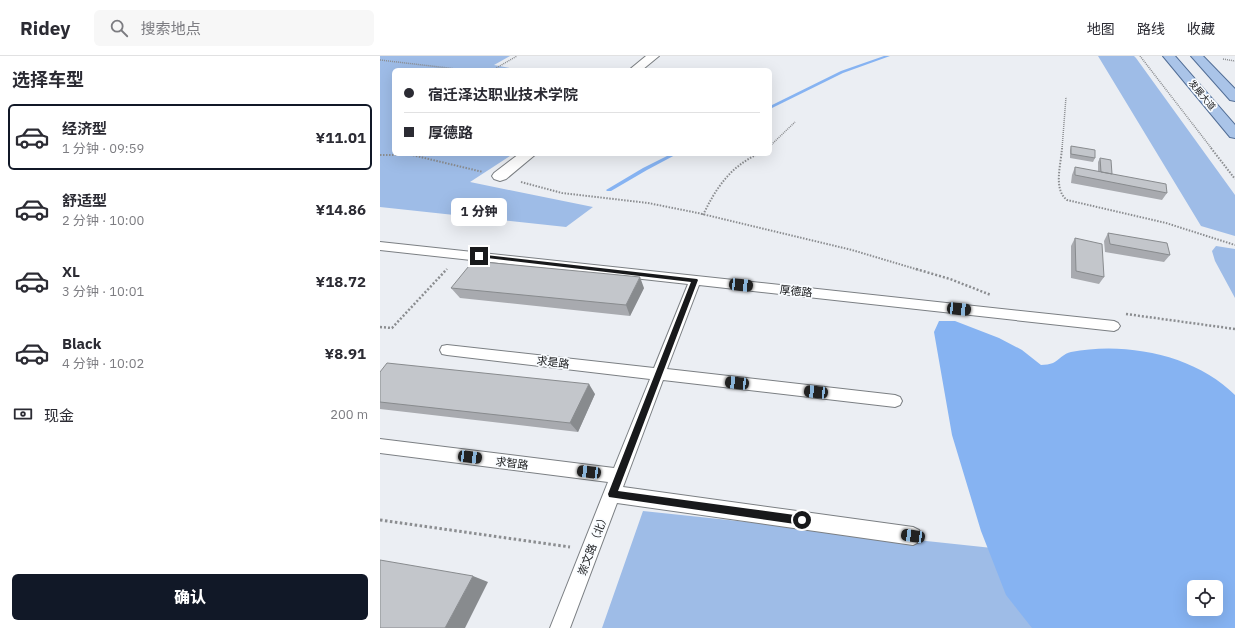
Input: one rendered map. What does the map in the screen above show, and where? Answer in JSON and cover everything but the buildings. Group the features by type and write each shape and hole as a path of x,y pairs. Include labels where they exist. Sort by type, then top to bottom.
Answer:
{"main road":[{"name":"发展大道","path":"1169,56 1235,134"},
{"path":"1197,56 1235,97"}],"street":[{"path":"638,68 653,56"},
{"path":"500,176 525,156"}],"lane":[{"name":"厚德路","path":"380,246 1114,326"},
{"name":"崇文路（北）","path":"560,628 695,280"},
{"name":"求是路","path":"447,350 895,401"},
{"name":"求智路","path":"380,446 619,476"},
{"path":"612,494 913,536"}],"path":[{"path":"496,68 517,56"},
{"path":"1140,56 1235,180"},
{"path":"380,60 448,68"},
{"path":"1066,97 1059,188 1061,195 1067,200 1166,223 1235,245"},
{"path":"772,144 795,122"},
{"path":"380,155 392,155"},
{"path":"416,156 500,176 562,193 648,203 852,250 950,279 994,296"},
{"path":"703,215 719,184 727,174 736,166 754,156"},
{"path":"380,327 392,328 461,254"},
{"path":"1124,314 1235,329"},
{"path":"380,520 590,550"}],"shaded area":[{"path":"380,56 510,56 494,65 510,68 392,68 392,156 510,156 470,182 593,207 566,227 380,207"},
{"path":"1098,56 1134,56 1136,58 1235,195 1235,236 1201,226"},
{"path":"1216,246 1235,249 1235,298 1215,261 1212,251"},
{"path":"939,321 955,321 999,338 1022,350 1041,365 1053,363 1068,353 1092,349 1114,348 1159,354 1201,370 1219,381 1235,395 1235,628 1032,628 1006,595 981,531 952,435 934,332"},
{"path":"643,511 1077,557 1094,628 602,628"}],"waterway":[{"path":"772,107 842,72 888,56"},
{"path":"609,190 671,156"}],"route":[{"path":"479,256 695,280 612,494 802,520"}]}
